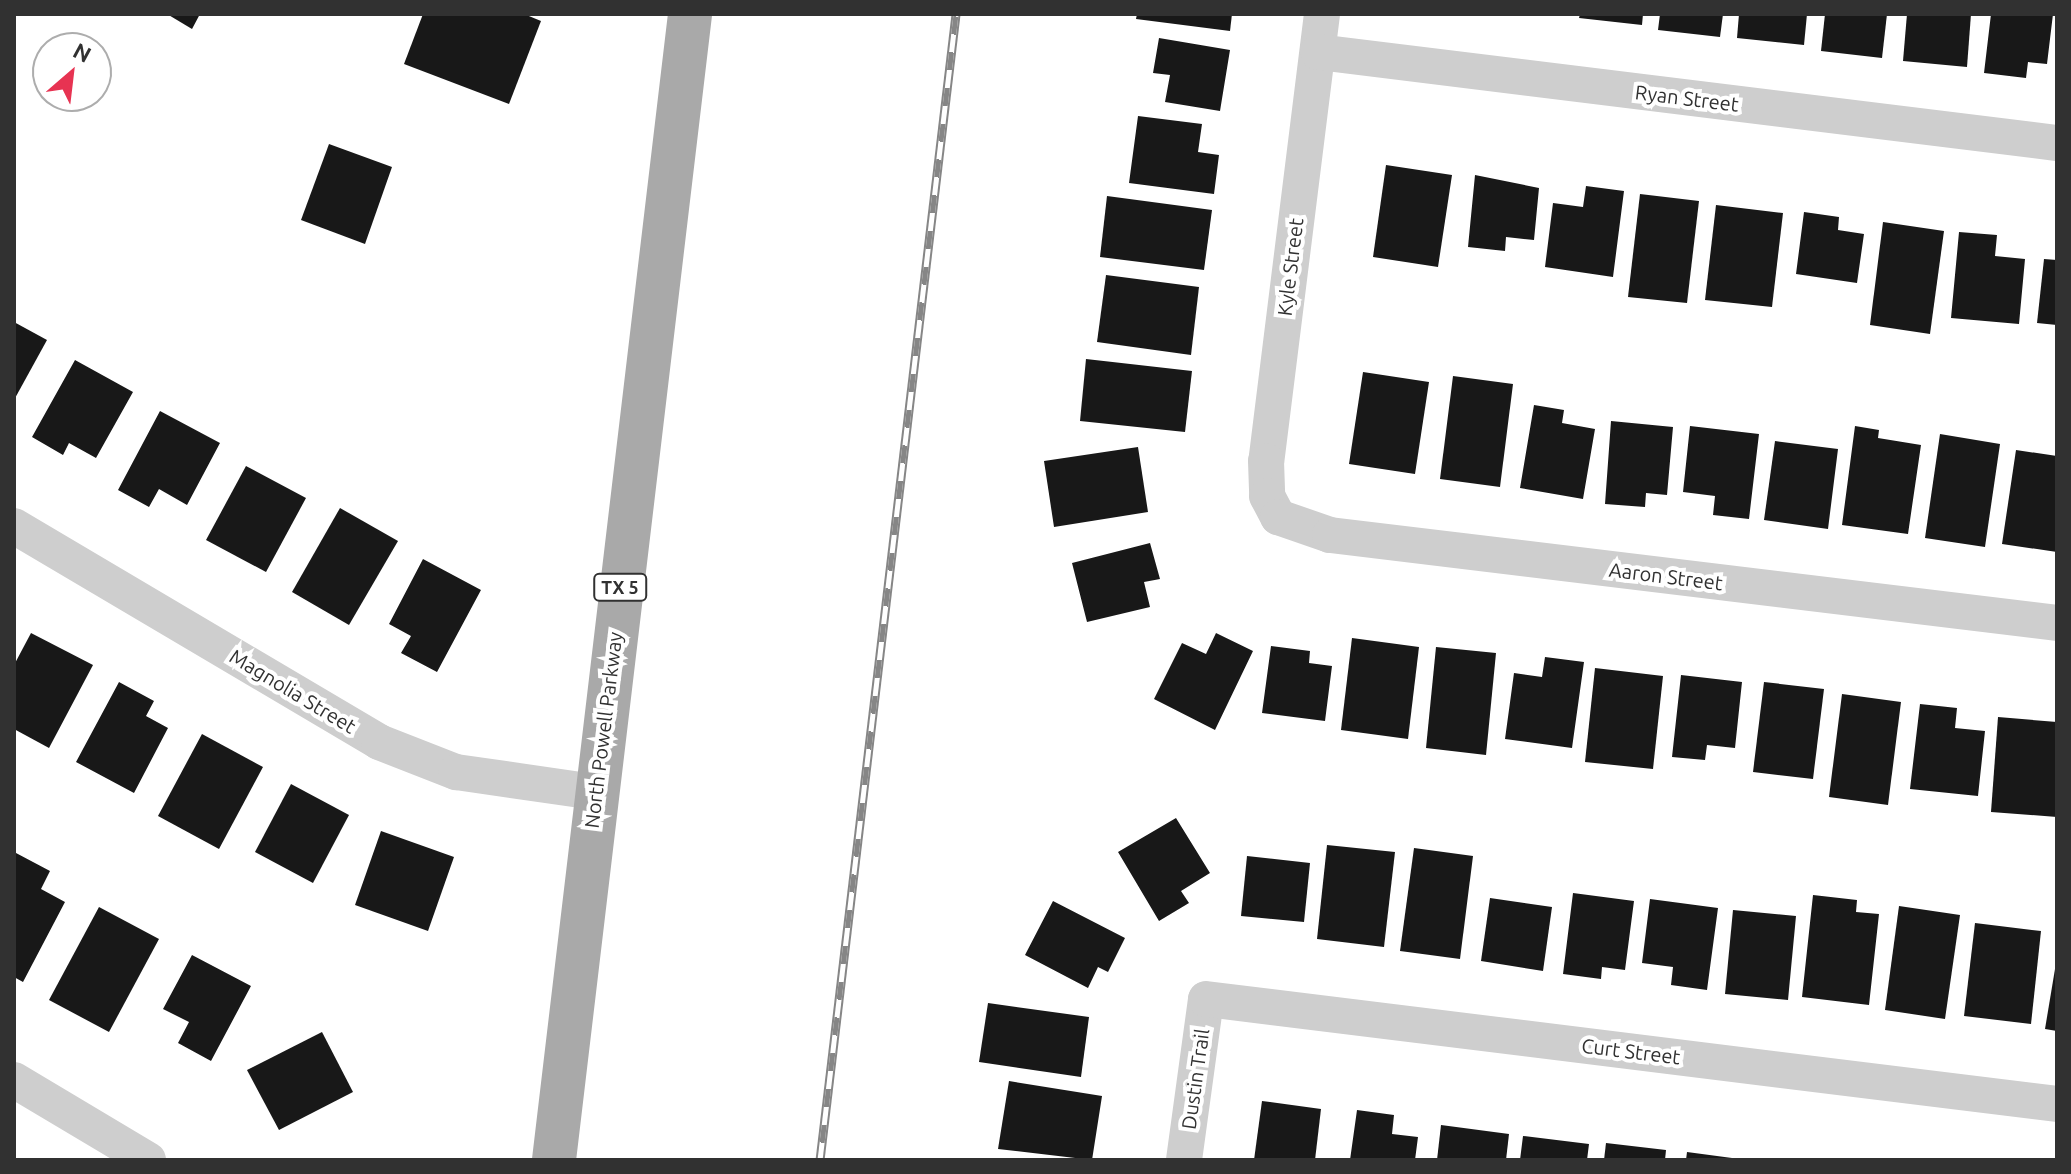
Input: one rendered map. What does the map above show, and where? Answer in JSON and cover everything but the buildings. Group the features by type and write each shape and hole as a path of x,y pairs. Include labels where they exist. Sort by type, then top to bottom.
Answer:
{"main road":[{"name":"North Powell Parkway","path":"554,1160 595,792 690,14"}],"street":[{"name":"Kyle Street","path":"1278,517 1267,496 1266,461 1322,14"},
{"name":"Ryan Street","path":"1318,52 2057,143"},
{"name":"Aaron Street","path":"1278,517 1330,535 2057,623"},
{"name":"Magnolia Street","path":"14,526 379,742 456,772 595,792"},
{"name":"Curt Street","path":"1206,999 2057,1104"},
{"name":"Dustin Trail","path":"1184,1160 1206,999"},
{"path":"14,1080 148,1160"}],"railway":[{"path":"820,1160 956,14"}]}
